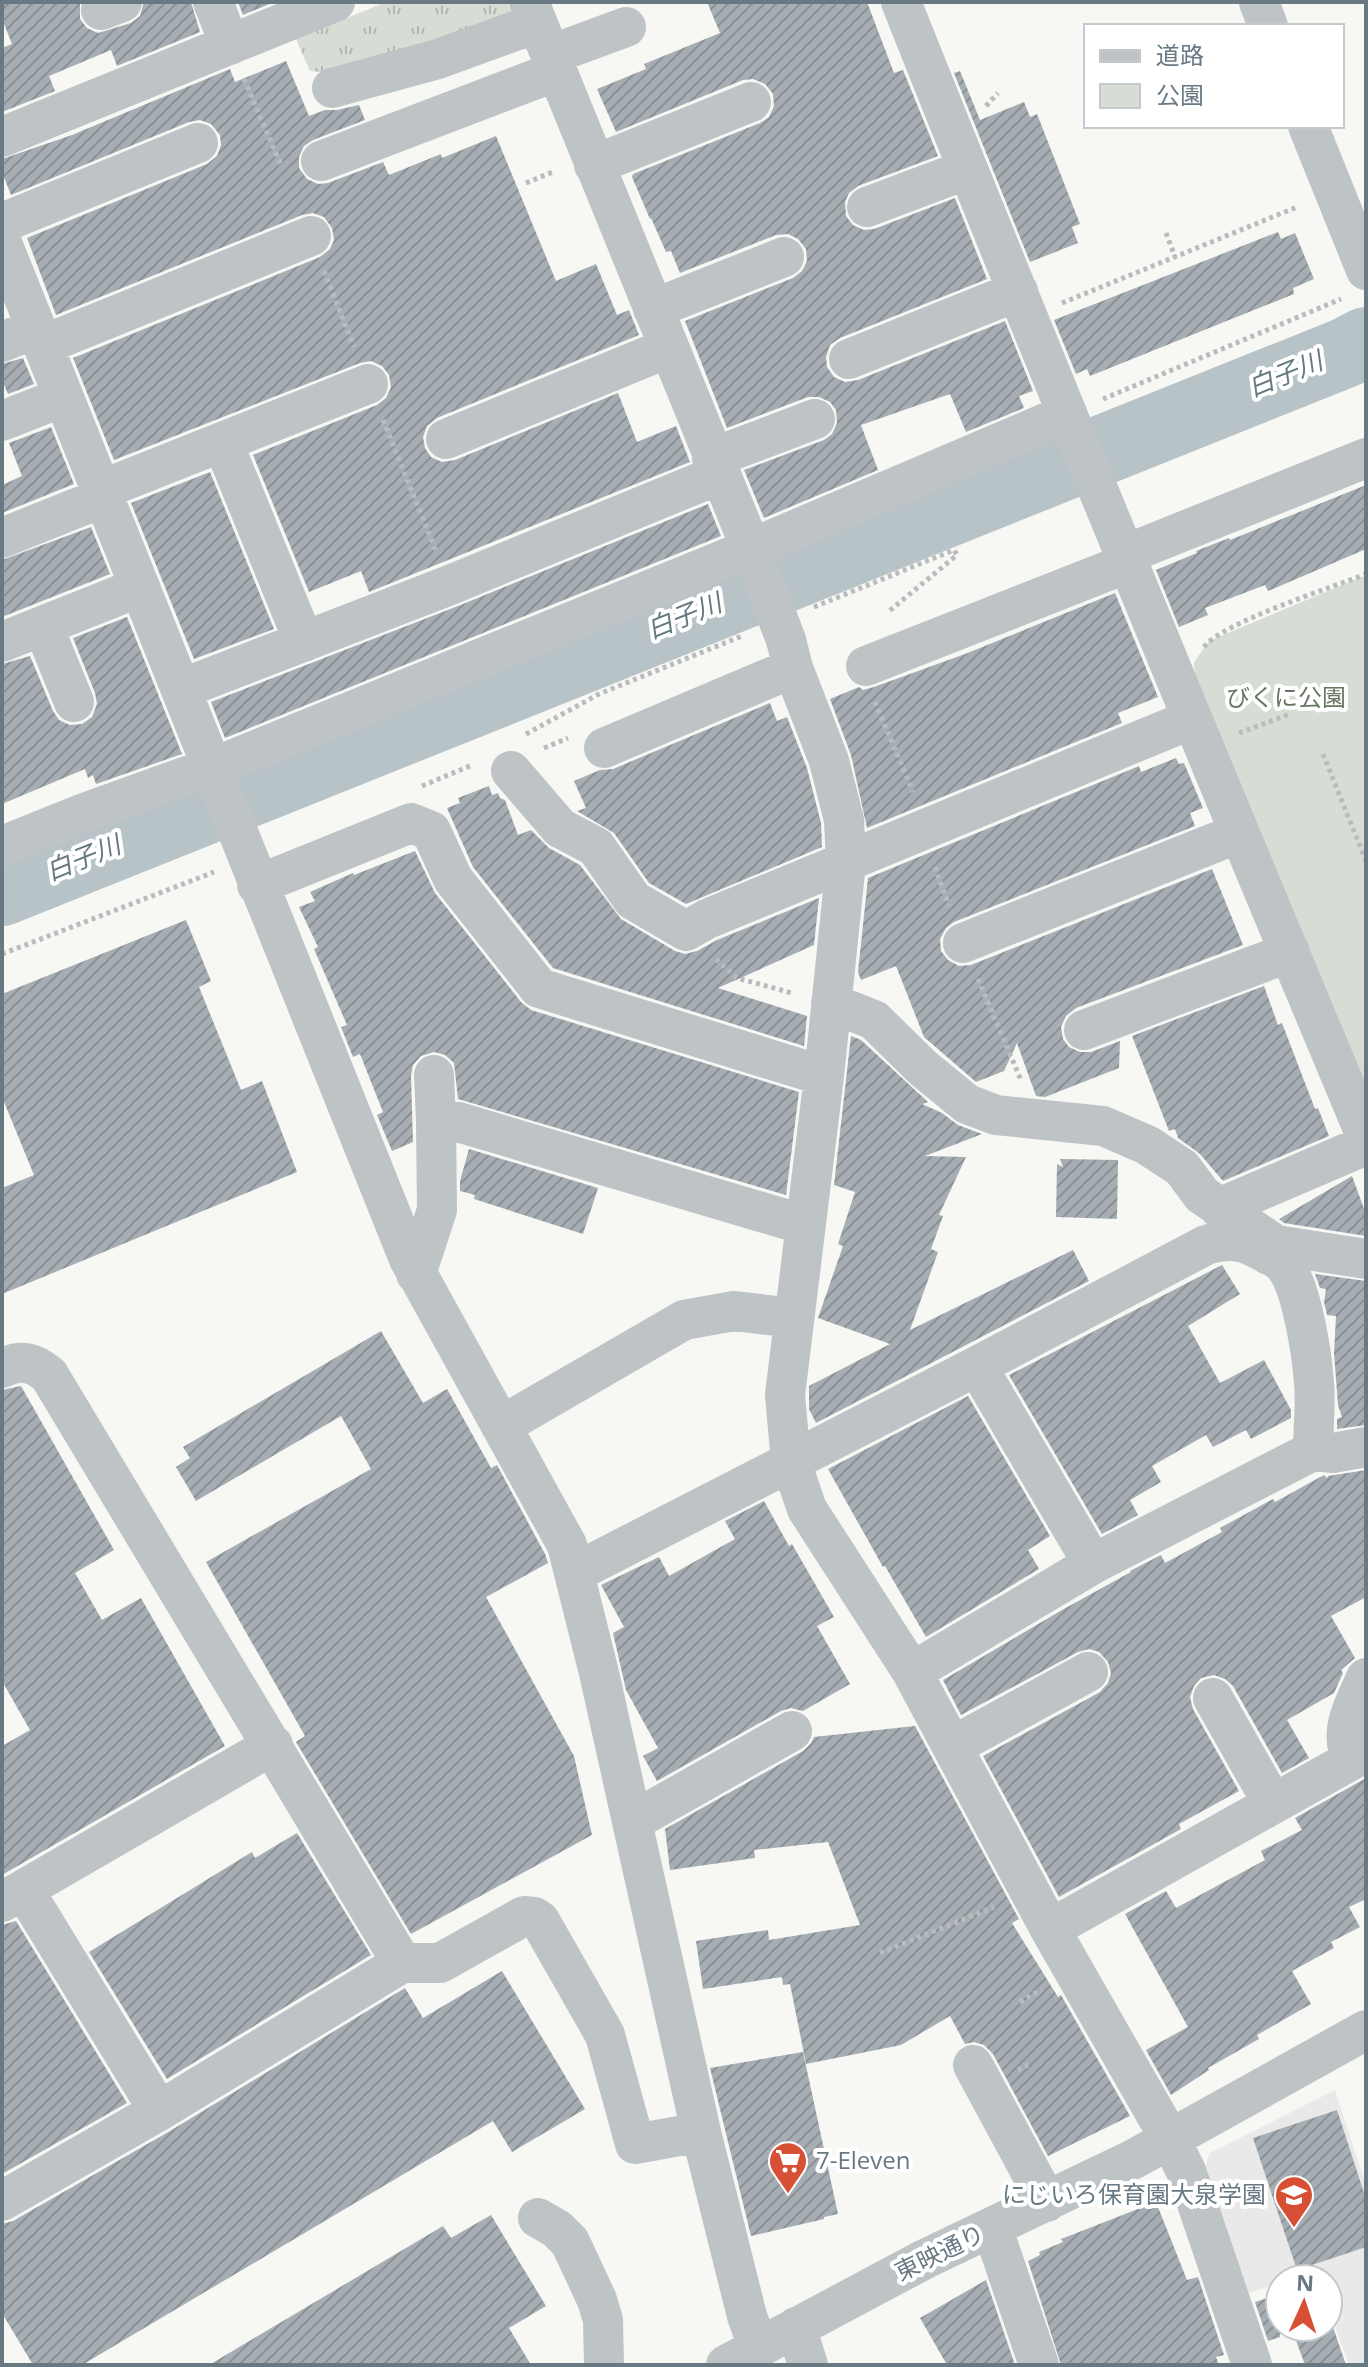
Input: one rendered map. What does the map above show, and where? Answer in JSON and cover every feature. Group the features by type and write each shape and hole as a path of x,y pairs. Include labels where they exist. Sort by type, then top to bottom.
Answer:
{"street":[{"path":"213,2 230,45"},
{"path":"2,137 335,2"},
{"path":"901,2 1068,422 1366,1136"},
{"path":"1259,2 1267,24"},
{"path":"332,88 438,59 543,38 626,27"},
{"path":"321,161 543,38"},
{"path":"543,38 752,552 829,761 844,820 846,862 824,1076 785,1395 791,1462 807,1509 912,1672 1030,1893 1170,2139 1186,2171 1252,2365"},
{"path":"594,165 751,102"},
{"path":"1309,128 1335,192 1360,281"},
{"path":"2,223 198,143"},
{"path":"867,207 968,169"},
{"path":"27,338 311,236"},
{"path":"2,243 27,338 63,397 416,1274 567,1545 576,1572 633,1821 701,2132 747,2316 742,2356"},
{"path":"653,309 784,257"},
{"path":"849,359 1023,304"},
{"path":"446,439 668,348"},
{"path":"2,538 368,384"},
{"path":"2,421 63,397"},
{"path":"181,689 450,585 815,419"},
{"path":"2,846 84,813 214,771 1068,422"},
{"path":"223,443 304,642"},
{"path":"866,666 1124,554 1366,458"},
{"path":"2,642 140,587"},
{"path":"43,626 74,702"},
{"path":"588,742 790,654"},
{"path":"504,756 560,828 596,847 633,900 686,931 707,919 1192,719"},
{"path":"249,863 411,823 431,831 453,879 539,988 824,1076"},
{"path":"963,943 1239,833"},
{"path":"1084,1030 1290,952"},
{"path":"831,1003 874,1020 923,1068 967,1104 996,1115 1103,1126 1147,1145 1182,1168 1202,1195 1273,1250 1288,1270 1304,1317 1315,1385 1313,1451"},
{"path":"416,1274 437,1210 434,1075"},
{"path":"436,1121 458,1122 805,1225"},
{"path":"1219,1208 1366,1145"},
{"path":"576,1572 1206,1245 1229,1240 1273,1250 1366,1259"},
{"path":"501,1426 684,1320 734,1311 794,1318"},
{"path":"2,1368 15,1362 34,1363 49,1375 402,1963"},
{"path":"977,1366 1093,1564"},
{"path":"912,1672 1093,1564 1313,1451 1333,1453 1366,1447"},
{"path":"953,1746 1088,1672"},
{"path":"1050,1929 1359,1756 1346,1747 1345,1736 1366,1678"},
{"path":"1213,1698 1273,1804"},
{"path":"633,1821 792,1731"},
{"path":"159,2111 13,1896 273,1745"},
{"path":"2,2201 159,2111 402,1963 440,1963 524,1916 540,1921 605,2035 635,2144 701,2132"},
{"name":"東映通り","path":"742,2356 925,2259 1047,2202 1170,2139 1366,2030"},
{"path":"973,2065 1047,2202"},
{"path":"992,2227 1039,2365"},
{"path":"538,2231 570,2295 586,2341 602,2365"},
{"path":"796,2327 808,2365"}],"path":[{"path":"230,45 282,168"},
{"path":"1023,304 1175,257 1335,192"},
{"path":"1166,233 1175,257"},
{"path":"311,236 450,585"},
{"path":"1068,422 1291,322 1360,281"},
{"path":"1201,652 1209,641 1233,626 1366,574"},
{"path":"877,622 923,583"},
{"path":"866,666 861,668 924,818 927,844 963,943 1038,1121"},
{"path":"1232,736 1290,714"},
{"path":"408,791 504,756 565,715"},
{"path":"544,748 588,742"},
{"path":"1323,754 1366,861"},
{"path":"2,954 249,863"},
{"path":"686,931 737,978 831,1003"},
{"path":"880,1953 1030,1893"}],"shaded area":[{"name":"にじいろ保育園大泉学園","path":"1335,2090 1366,2186 1366,2365 1349,2365 1341,2343 1344,2343 1344,2263 1264,2263 1264,2288 1246,2294 1202,2176 1210,2153"}],"green space":[{"path":"386,2 507,2 515,20 329,73 310,71 296,39"},
{"name":"びくに公園","path":"1366,575 1366,1092 1196,690 1194,662 1209,641"}],"building":[{"path":"2,2 80,2 80,19 87,28 98,33 131,23 140,16 144,2 191,2 200,32 117,66 111,50 49,76 55,91 2,112 2,48 12,44 2,19"},
{"path":"238,2 272,2 272,3 243,15"},
{"path":"707,2 867,2 894,73 903,70 938,156 858,186 849,193 845,202 846,216 853,225 864,230 874,229 955,198 987,279 840,338 830,345 826,357 827,367 834,377 845,382 858,380 1005,321 1033,391 1019,396 1024,408 966,432 950,394 861,425 878,470 764,518 744,470 824,440 832,434 837,423 836,410 830,402 819,397 808,397 727,428 685,321 793,278 802,271 807,261 806,249 798,239 788,234 776,235 680,273 671,251 666,252 632,177 760,123 769,117 774,106 773,94 765,84 753,79 743,80 616,132 597,89 646,69 644,64 720,33"},
{"path":"286,61 309,116 325,110 359,105 365,120 304,146 299,157 299,168 307,179 318,184 328,183 383,162 389,175 496,136 556,281 596,264 617,315 629,310 639,335 437,418 427,426 423,437 431,457 442,462 455,460 618,393 637,442 676,426 690,462 369,592 361,571 309,592 253,455 377,405 386,398 391,387 389,375 382,366 371,361 360,363 114,460 73,358 320,257 330,249 334,240 332,228 324,217 313,213 302,215 56,315 27,238 207,164 217,156 221,145 220,135 211,124 200,120 189,122 11,195 2,172 2,159 72,135 230,69 235,82"},
{"path":"960,71 980,120 1024,102 1030,117 1037,114 1080,224 1072,227 1078,243 1030,262 954,73"},
{"path":"1278,232 1281,239 1295,233 1314,279 1293,288 1294,294 1090,376 1087,369 1076,374 1054,320"},
{"path":"23,358 34,384 8,394 2,380 2,364"},
{"path":"51,427 74,484 2,513 2,485 22,476 9,443"},
{"path":"210,472 274,629 194,659 131,503"},
{"path":"1366,485 1366,549 1268,591 1265,585 1205,608 1208,615 1179,627 1156,570 1196,551"},
{"path":"708,504 721,536 225,738 211,702"},
{"path":"91,527 110,574 2,617 2,560"},
{"path":"1115,593 1158,697 1118,713 1122,723 867,828 851,755 830,699 859,687 863,690 874,687 965,654"},
{"path":"127,617 182,754 96,784 93,775 88,778 85,769 2,804 2,664 30,656 59,720 70,725 82,724 92,717 97,704 73,638"},
{"path":"770,703 777,721 787,717 807,768 821,823 822,847 686,904 649,883 614,833 577,811 586,808 574,781 600,770 613,769"},
{"path":"1176,758 1179,764 1184,763 1203,808 1190,813 1195,826 954,922 940,939 941,951 948,960 959,966 971,965 1212,869 1243,945 1076,1008 1066,1016 1061,1027 1063,1039 1069,1047 1080,1052 1091,1052 1120,1041 1119,1068 1045,1097 1036,1096 1017,1043 1004,1071 976,1082 924,1037 896,966 861,980 858,972 868,878 1139,766 1141,772"},
{"path":"489,786 492,795 498,793 505,800 518,835 531,830 549,848 580,865 621,919 675,951 685,954 697,951 819,898 814,945 718,988 807,1016 804,1046 553,968 473,867 447,808 460,803 458,798"},
{"path":"415,851 435,893 521,1002 531,1010 799,1092 786,1195 458,1099 454,1063 445,1055 434,1052 421,1056 413,1065 413,1142 392,1151 377,1115 383,1112 360,1054 353,1057 341,1027 347,1025 314,949 318,947 299,907 315,901 310,892"},
{"path":"186,920 211,981 199,987 241,1090 262,1081 297,1172 2,1294 2,1188 34,1175 2,1097 2,994"},
{"path":"1264,986 1278,1025 1282,1023 1315,1109 1318,1108 1329,1136 1223,1181 1200,1154 1178,1138 1175,1129 1169,1131 1132,1036"},
{"path":"851,1036 861,1040 928,1102 922,1104 958,1125 982,1134 925,1156 966,1157 939,1215 943,1216 931,1249 938,1252 910,1330 1073,1250 1089,1281 816,1423 809,1409 809,1386 890,1344 818,1318 843,1246 838,1244 855,1192 834,1185"},
{"path":"469,1149 598,1188 583,1234 474,1199 475,1195 460,1191"},
{"path":"1060,1159 1118,1160 1117,1219 1056,1217 1057,1164 1063,1167"},
{"path":"1352,1176 1366,1214 1366,1236 1284,1223 1279,1219"},
{"path":"1222,1265 1240,1294 1188,1326 1220,1383 1264,1360 1291,1410 1291,1418 1251,1439 1246,1430 1213,1447 1206,1435 1152,1466 1161,1482 1130,1500 1138,1515 1102,1534 1009,1375"},
{"path":"1315,1274 1366,1281 1366,1425 1337,1429 1337,1419 1342,1417 1338,1405 1334,1353 1336,1316 1327,1315 1324,1302 1326,1289 1320,1288"},
{"path":"381,1331 423,1403 447,1389 491,1468 497,1465 545,1554 548,1563 486,1597 574,1756 592,1835 411,1934 296,1742 305,1736 206,1562 371,1469 341,1416 196,1501 176,1467 190,1458 183,1447"},
{"path":"21,1386 114,1550 75,1573 102,1620 141,1598 225,1746 2,1875 2,1746 30,1730 2,1681 2,1390"},
{"path":"968,1396 1050,1536 1028,1550 1039,1569 926,1637 828,1469"},
{"path":"1366,1470 1366,1597 1331,1616 1355,1658 1341,1670 1343,1673 1334,1693 1287,1720 1309,1758 1282,1773 1233,1686 1214,1675 1201,1678 1190,1697 1193,1709 1239,1791 1179,1824 1181,1829 1059,1897 983,1756 1100,1692 1108,1683 1111,1673 1108,1662 1099,1652 1089,1649 1078,1652 961,1715 943,1680 1130,1571 1161,1555 1165,1563 1273,1499 1275,1502 1324,1475 1327,1478"},
{"path":"764,1501 834,1617 817,1626 850,1684 803,1711 791,1708 781,1711 657,1781 643,1756 658,1748 626,1690 613,1633 624,1627 601,1585 659,1557 669,1576 735,1539 725,1521"},
{"path":"915,1726 1019,1919 1012,1923 1058,1997 1061,1995 1130,2116 1048,2156 993,2054 984,2045 974,2042 965,2044 950,2016 901,2045 806,2064 790,1984 783,1985 782,1977 703,1989 696,1941 768,1930 769,1940 860,1925 828,1842 754,1850 755,1858 670,1870 665,1829 803,1751 814,1737"},
{"path":"1366,1778 1366,1899 1349,1907 1360,1927 1331,1942 1334,1948 1292,1971 1311,2004 1257,2035 1259,2039 1208,2068 1171,2095 1146,2050 1188,2027 1125,1914 1166,1891 1176,1908 1265,1860 1261,1851 1302,1830 1295,1818"},
{"path":"297,1833 371,1955 167,2079 89,1952 252,1852 255,1858"},
{"path":"16,1921 127,2103 2,2174 2,1925"},
{"path":"502,1971 585,2109 512,2152 493,2121 82,2365 33,2365 2,2313 2,2224 13,2221 170,2131 405,1988 423,2018"},
{"path":"803,2052 838,2214 751,2236 710,2068"},
{"path":"1337,2110 1366,2199 1366,2247 1318,2263 1295,2263 1253,2138"},
{"path":"1156,2202 1187,2280 1198,2277 1224,2355 1216,2357 1219,2365 1061,2365 1028,2261 1040,2255 1039,2252 1063,2242 1061,2239"},
{"path":"491,2215 546,2306 509,2328 531,2365 209,2365 443,2226 451,2238"},
{"path":"986,2280 1015,2365 947,2365 920,2318"},
{"path":"1264,2299 1264,2329 1255,2302"},
{"path":"1297,2343 1338,2343 1346,2365 1305,2365"}],"waterway":[{"name":"白子川","path":"2,891 1366,342"}],"place":[{"name":"7-Eleven","path":"788,2195"},
{"name":"にじいろ保育園大泉学園","path":"1294,2229"}]}
